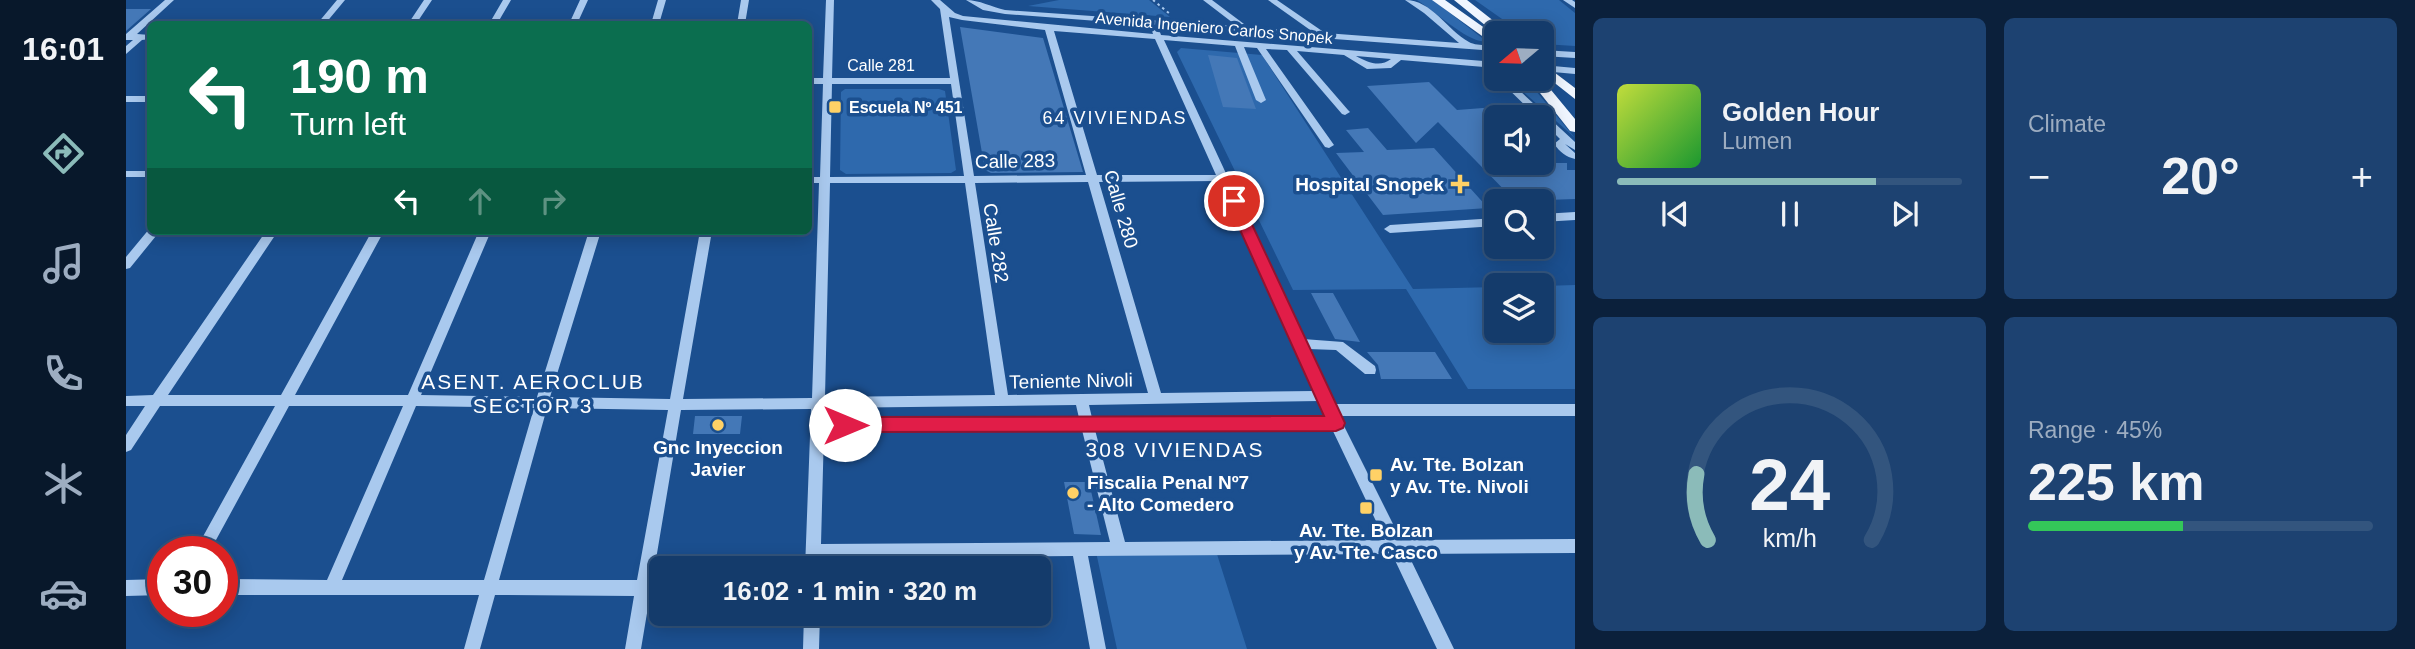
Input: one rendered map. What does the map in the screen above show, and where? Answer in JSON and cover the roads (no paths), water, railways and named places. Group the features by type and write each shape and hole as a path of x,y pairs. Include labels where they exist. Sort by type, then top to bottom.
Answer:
{"main road":[{"path":"1438,0 1484,33"},
{"path":"1460,0 1487,21"},
{"path":"1554,81 1575,95"},
{"path":"1550,91 1570,133"}],"street":[{"path":"128,37 170,0"},
{"path":"324,21 341,0"},
{"path":"414,21 428,0"},
{"path":"495,21 507,0"},
{"path":"574,21 584,0"},
{"path":"656,21 662,0"},
{"path":"742,21 745,0"},
{"path":"814,556 830,0"},
{"name":"Avenida Ingeniero Carlos Snopek","path":"970,0 986,8 1005,12 1484,47"},
{"path":"1207,0 1248,31"},
{"path":"1272,0 1325,37"},
{"path":"1409,0 1427,11 1484,58"},
{"name":"Avenida Ingeniero Carlos Snopek","path":"939,4 962,18 1345,53"},
{"name":"Calle 282","path":"939,4 1002,401"},
{"path":"1154,25 1323,396 1446,649"},
{"name":"Calle 280","path":"1049,28 1095,178 1156,399"},
{"path":"128,37 145,37"},
{"path":"126,51 145,37"},
{"path":"1239,44 1261,100"},
{"path":"1260,46 1329,145"},
{"path":"1290,48 1345,112"},
{"path":"1345,53 1367,66 1388,66 1399,57 1484,63"},
{"path":"1554,53 1575,55"},
{"path":"1554,71 1575,71"},
{"name":"Calle 281","path":"812,81 953,81"},
{"path":"1517,91 1570,133 1575,147"},
{"path":"126,99 147,99"},
{"path":"1570,133 1559,144 1575,156"},
{"path":"126,174 147,174"},
{"name":"Calle 283","path":"812,180 1223,178"},
{"path":"1554,217 1575,216"},
{"path":"1390,229 1484,223"},
{"path":"127,262 151,235"},
{"path":"126,446 269,235"},
{"path":"210,536 376,235"},
{"path":"331,588 483,235"},
{"path":"472,649 542,403 595,235"},
{"path":"633,649 705,235"},
{"path":"1300,344 1339,345 1370,370"},
{"name":"Teniente Nivoli","path":"126,401 285,399 676,405 1323,396"},
{"path":"1081,400 1119,549"},
{"path":"818,425 1087,423 1575,410"},
{"path":"814,551 1396,545 1575,546"},
{"path":"1079,550 1098,649"},
{"path":"126,588 147,587"},
{"path":"238,587 642,589"},
{"path":"811,649 812,626"}],"place":[{"name":"Escuela Nº 451","path":"835,107"},
{"name":"Hospital Snopek","path":"1460,184"},
{"name":"Gnc Inyeccion Javier","path":"718,425"},
{"name":"Av. Tte. Bolzan y Av. Tte. Nivoli","path":"1376,475"},
{"name":"Fiscalia Penal Nº7 - Alto Comedero","path":"1073,493"},
{"name":"Av. Tte. Bolzan y Av. Tte. Casco","path":"1366,508"}],"district":[{"name":"64 VIVIENDAS","path":"1115,118"},
{"name":"ASENT. AEROCLUB SECTOR 3","path":"533,393"},
{"name":"308 VIVIENDAS","path":"1175,449"}]}
